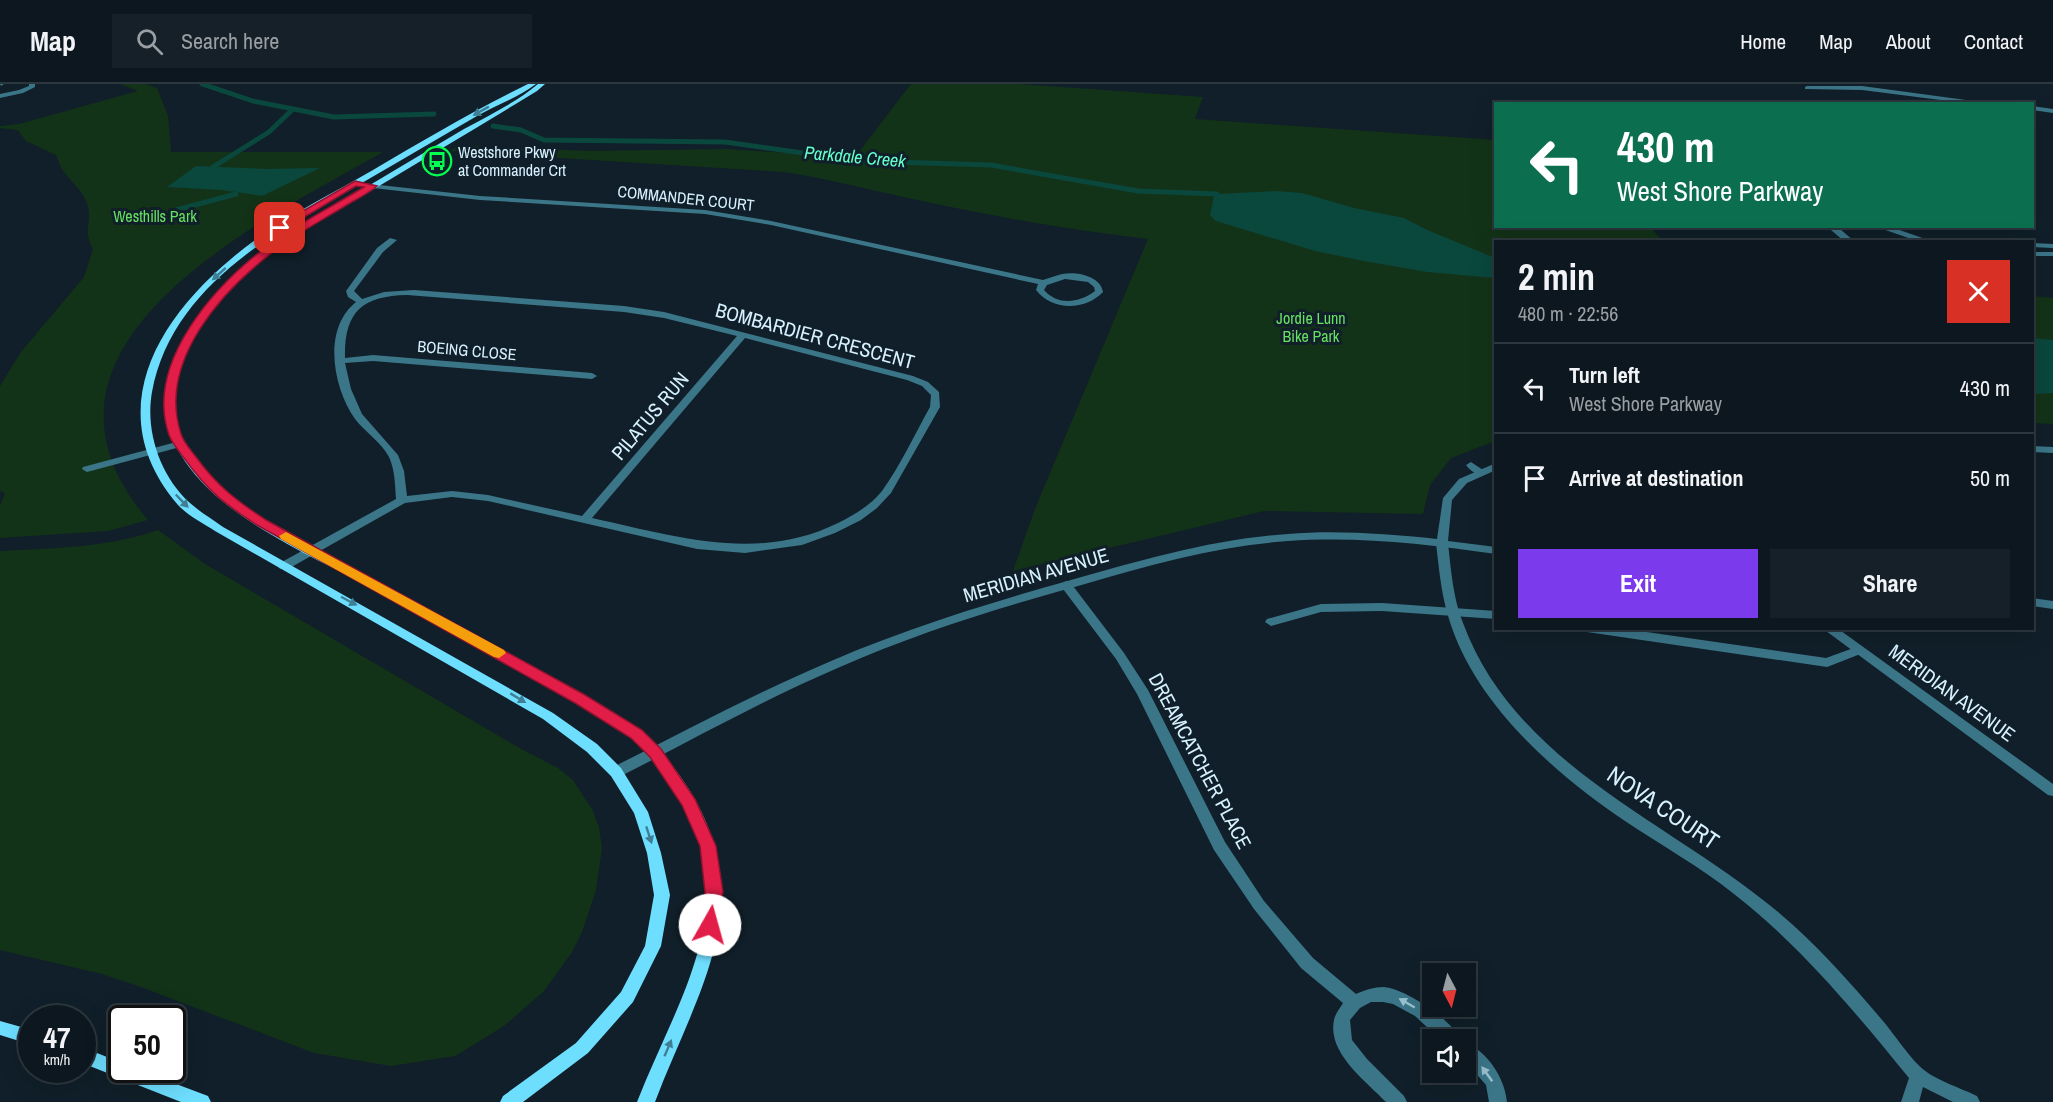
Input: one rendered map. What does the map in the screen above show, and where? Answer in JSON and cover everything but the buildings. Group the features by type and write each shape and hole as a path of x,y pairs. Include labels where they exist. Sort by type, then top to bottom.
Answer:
{"main road":[{"path":"509,1102 585,1044 627,997 653,946 662,895 654,853 641,812 616,772 592,748 548,716 219,529 184,503 155,465 147,437 144,411 146,387 167,335 206,285 256,243 532,84"},
{"path":"542,84 273,246 225,289 203,316 184,345 173,377 170,407 175,435 180,444 207,482 230,502 311,550 596,708 636,734 656,753 689,803 708,846 714,892 709,941 694,988 646,1102"},
{"path":"0,1028 18,1034"},
{"path":"96,1061 202,1102"}],"street":[{"path":"0,96 21,92 32,87 32,84"},
{"path":"1807,88 1861,86 1978,102"},
{"path":"2034,108 2053,111"},
{"name":"COMMANDER COURT","path":"355,184 501,200 652,207 705,212 771,223 1043,283 1065,276 1079,277 1091,280 1098,286 1099,292 1093,298 1082,302 1060,302 1044,296 1040,290 1043,283"},
{"path":"1834,228 1849,240"},
{"path":"1884,228 1924,240"},
{"path":"393,240 380,250 350,291 351,295 361,302 346,321 340,340 340,361 342,379 357,415 392,453 397,465 402,500"},
{"path":"2034,244 2053,246"},
{"path":"2034,254 2053,254"},
{"name":"BOMBARDIER CRESCENT","path":"284,566 402,500 431,495 471,494 719,548 771,547 802,541 831,531 857,518 886,493 935,407 936,394 932,389 910,378 664,315 624,309 414,293 391,294 361,302"},
{"name":"PILATUS RUN","path":"585,519 742,336"},
{"name":"BOEING CLOSE","path":"340,361 373,358 592,376"},
{"path":"87,469 180,444"},
{"path":"2034,449 2053,450"},
{"path":"1471,465 1481,472"},
{"name":"NOVA COURT","path":"1494,467 1463,481 1446,500 1442,543 1459,630 1477,668 1505,706 1552,758 1597,794 1740,890 1793,934 1836,977 1918,1076 1971,1102"},
{"name":"MERIDIAN AVENUE","path":"616,772 770,694 836,663 900,637 1066,585 1210,547 1262,539 1359,536 1442,543 1494,551"},
{"name":"DREAMCATCHER PLACE","path":"1066,585 1120,656 1143,693 1219,846 1259,905 1307,963 1354,1002"},
{"path":"2034,602 2053,605"},
{"path":"1271,622 1321,608 1382,608 1494,615"},
{"path":"1601,630 1827,663 1859,650"},
{"name":"MERIDIAN AVENUE","path":"1831,630 2053,791"},
{"path":"1398,1102 1361,1065 1344,1043 1342,1020 1354,1002 1376,994 1402,999 1441,1029"},
{"path":"1476,1061 1492,1078 1498,1094 1498,1102"},
{"path":"1910,1102 1918,1076"}],"green space":[{"name":"Westhills Park","path":"120,84 146,84 157,88 168,116 171,152 383,152 274,215 216,253 164,297 125,346 105,399 111,457 148,520 108,531 0,538 0,506 5,493 0,491 0,386 21,352 84,277 93,249 88,236 89,213 86,202 63,170 56,155 26,141 18,130 0,128 0,126 19,124 138,91"},
{"name":"Jordie Lunn Bike Park","path":"911,84 1019,84 1203,97 1195,119 1494,140 1494,228 1651,228 1661,239 1668,240 1494,240 1494,441 1451,458 1430,485 1423,514 1264,511 1013,571 1035,509 1148,239 1090,232 1004,217 784,172 450,151 459,145 589,151 725,149 855,157"},
{"path":"2034,296 2053,298 2053,424 2034,423"},
{"path":"158,530 205,564 523,750 558,768 573,780 593,811 599,828 602,848 596,890 582,932 572,952 544,991 504,1026 455,1056 391,1066 314,1053 102,974 0,950 0,551 100,544"}],"shaded area":[{"path":"196,166 268,169 320,168 262,196 222,190 167,187"},
{"path":"1276,191 1302,193 1354,208 1404,218 1494,258 1494,278 1427,272 1315,251 1216,221 1210,215 1214,196"},
{"path":"2034,338 2053,340 2053,393 2034,394"}],"waterway":[{"name":"Parkdale Creek","path":"202,84 253,101 334,117 434,114"},
{"path":"213,167 269,132 292,110"},
{"name":"Parkdale Creek","path":"493,126 521,130 544,140 725,142 860,161 991,165 1138,191 1217,194"},
{"path":"176,210 236,194"}],"slow traffic":[{"path":"286,536 499,653"}],"place":[{"name":"Westshore Pkwy at Commander Crt","path":"437,161"}],"route":[{"path":"280,228 355,184 372,186 273,246 225,289 203,316 184,345 173,377 170,407 175,435 180,444 207,482 230,502 311,550 596,708 636,734 656,753 689,803 708,846 714,892 710,925"}]}
